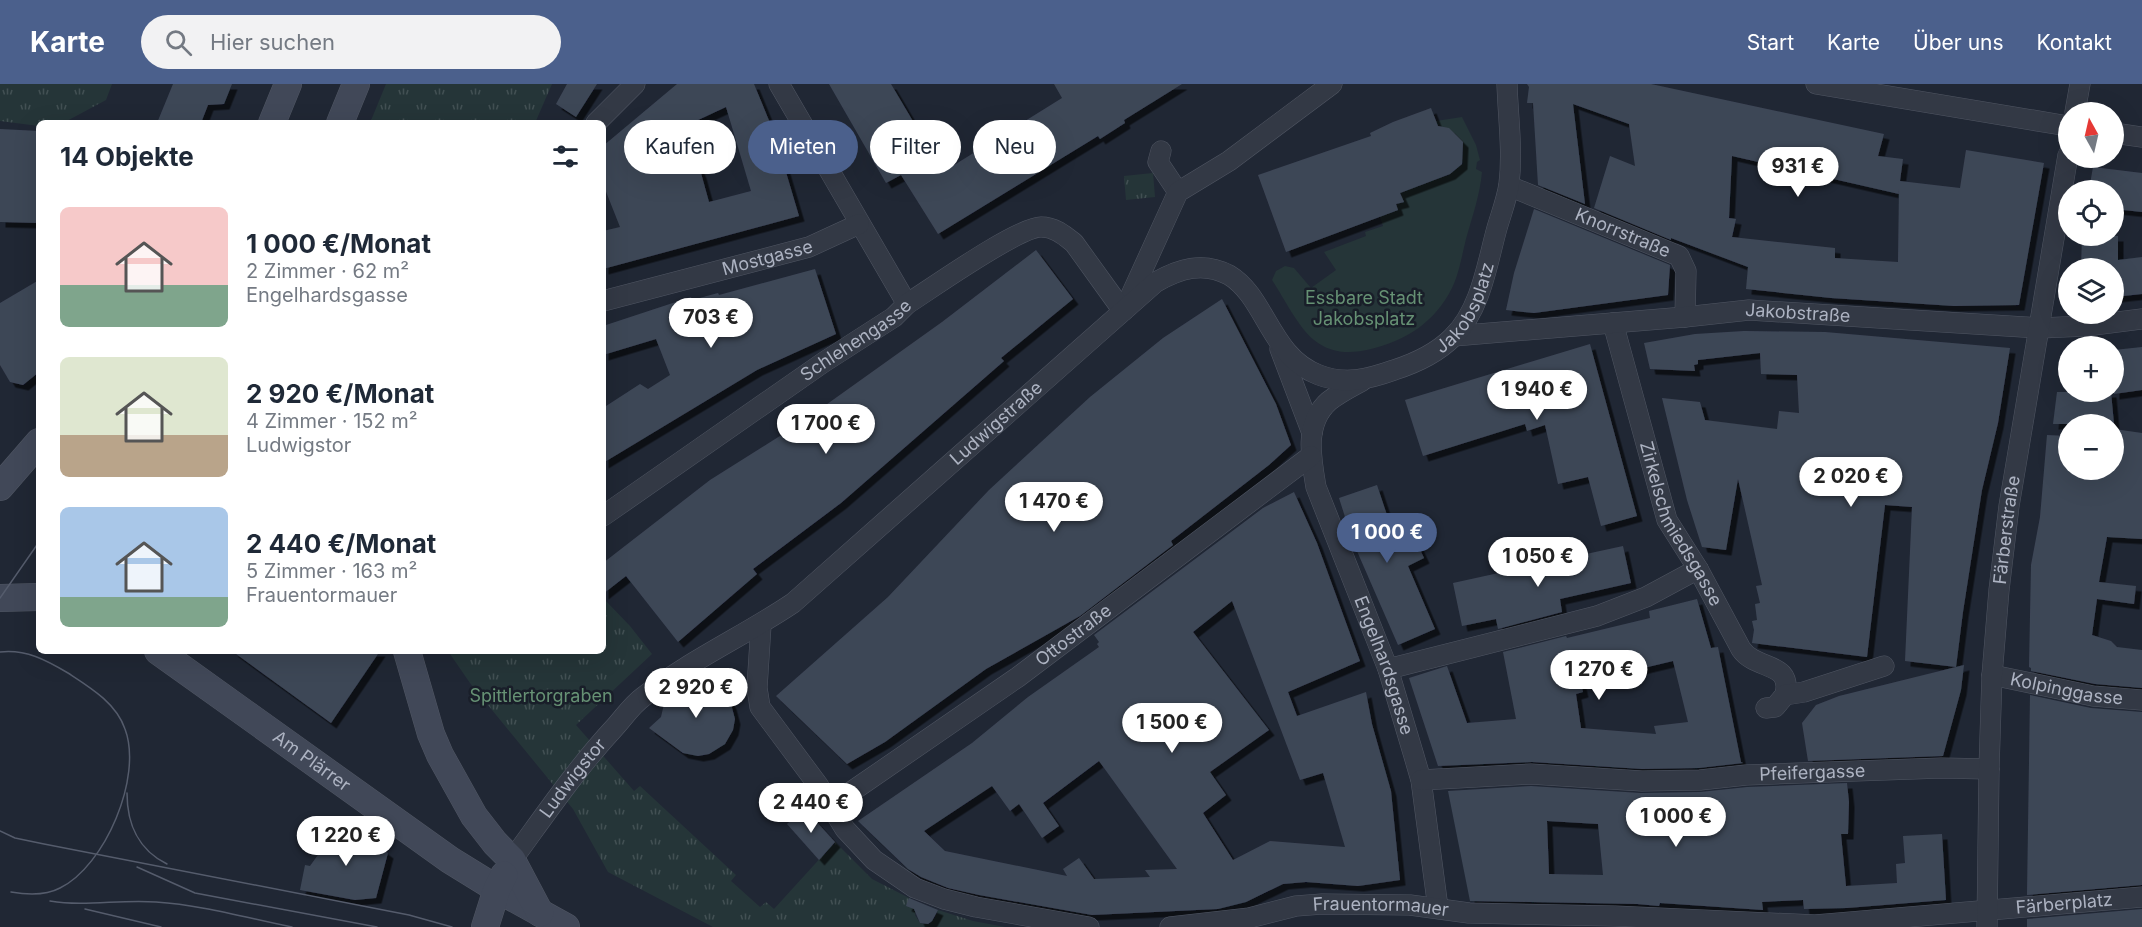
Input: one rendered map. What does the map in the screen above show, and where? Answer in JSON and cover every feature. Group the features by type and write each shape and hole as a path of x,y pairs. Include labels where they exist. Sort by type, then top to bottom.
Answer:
{"main road":[{"path":"273,120 288,84"},
{"path":"341,120 356,84"},
{"path":"0,487 36,445"},
{"path":"0,598 36,597"},
{"name":"Am Plärrer","path":"162,654 450,860 566,927"},
{"path":"409,657 431,734 440,754 474,816 512,860 540,913"},
{"path":"485,927 497,889 512,860"}],"street":[{"path":"599,120 635,84"},
{"path":"779,84 907,304"},
{"path":"1123,311 1178,192 1229,161 1332,84"},
{"name":"Jakobsplatz","path":"1245,288 1277,340 1295,360 1318,375 1362,381 1433,354 1454,336 1469,314 1481,288 1509,186 1507,84"},
{"path":"1816,84 2058,124"},
{"path":"2077,102 2080,84"},
{"path":"2124,134 2142,137"},
{"path":"1161,151 1158,162 1178,192"},
{"name":"Färberstraße","path":"1987,918 1992,675 2009,506 2066,168"},
{"name":"Knorrstraße","path":"1509,186 1679,256 1686,271 1685,318"},
{"name":"Mostgasse","path":"606,300 809,247 859,224"},
{"name":"Schlehengasse","path":"606,514 824,362 894,317 907,304 1021,232 1043,227 1064,235 1074,243 1123,311"},
{"name":"Ludwigstraße","path":"761,626 794,603 1156,282 1173,272 1188,268 1215,269 1228,275 1245,288"},
{"name":"Jakobstraße","path":"1454,336 1685,318 1749,310 2040,328 2142,320"},
{"name":"Zirkelschmiedsgasse","path":"1612,322 1667,520 1698,569 1747,658 1770,666 1782,674 1787,685 1785,695"},
{"name":"Jakobsplatz","path":"1277,340 1312,433"},
{"name":"Engelhardsgasse","path":"1362,381 1329,402 1320,411 1312,433 1311,456 1316,487 1388,669 1421,780 1438,908"},
{"name":"Ottostraße","path":"835,812 848,795 1026,671 1311,456"},
{"path":"1388,669 1597,615 1646,597 1698,569"},
{"path":"761,626 757,688 760,707 818,785 845,829 868,855 915,888 944,899 1089,927"},
{"name":"Ludwigstor","path":"512,860 560,792 641,699 674,675 761,626"},
{"path":"1766,708 1775,707 1785,695 1804,692 1884,666"},
{"name":"Kolpinggasse","path":"1992,675 2093,696 2142,700"},
{"name":"Pfeifergasse","path":"1421,780 1531,774 1654,781 1700,780 1746,775 1941,768 1989,769"},
{"name":"Färberplatz","path":"1987,918 2142,897"},
{"name":"Frauentormauer","path":"1170,927 1249,918 1296,906 1313,905 1410,905 1469,913 1615,916 1815,925 1987,918"}],"green space":[{"path":"0,84 112,84 106,100 69,120 36,120 36,126 0,121"},
{"path":"386,84 552,84 536,120 371,120"},
{"name":"Essbare Stadt Jakobsplatz","path":"1462,117 1476,145 1480,160 1477,162 1476,169 1482,172 1478,198 1458,271 1445,300 1419,328 1384,345 1364,351 1341,352 1321,345 1302,328 1272,280 1276,271 1285,266 1294,268 1311,288 1336,270 1324,252 1366,236 1365,232 1383,226 1378,211 1398,210 1396,204 1403,202 1398,188 1408,190 1411,189 1409,184 1449,168 1453,172 1456,169 1453,165 1463,151 1453,140 1456,135 1438,126 1436,121"},
{"path":"1153,173 1155,197 1126,200 1124,176"},
{"name":"Spittlertorgraben","path":"606,601 652,654 576,725 634,791 640,786 736,875 731,881 760,907 766,902 774,909 835,842 872,879 919,903 915,915 920,923 929,923 938,910 973,921 1005,927 713,927 608,872 573,809 470,683 450,654 606,654"}],"building":[{"path":"173,84 232,84 224,104 208,105 202,120 158,120"},
{"path":"567,84 597,84 576,117 556,104"},
{"path":"677,84 754,84 769,120 748,120 748,174 787,174 799,216 606,268 606,230 620,227 606,192 606,143 624,128 624,174 701,174 709,202 751,191 736,141 736,120 730,120 726,107 698,120 634,120"},
{"path":"829,84 891,84 912,120 870,120 870,155 858,134 858,120 850,120"},
{"path":"1054,84 1182,84 1124,120 1125,123 1100,139 1098,136 1056,162 1056,120 1027,120 1062,98"},
{"path":"1527,84 1651,84 1884,134 1878,156 1903,159 1900,181 1960,188 1966,150 2044,163 2019,305 1954,306 1831,298 1746,289 1748,267 1671,238 1671,240 1594,208 1610,156 1635,166 1629,124 1573,104 1585,204 1538,185 1533,103 1527,103 1529,87","holes":["1732,156 1899,194 1898,262 1835,258 1835,248 1732,237 1736,219 1729,218"]},
{"path":"1431,108 1438,126 1449,128 1463,142 1462,164 1450,174 1400,193 1404,202 1396,204 1398,210 1286,252 1258,175 1371,136 1370,133 1393,122"},
{"path":"0,129 36,131 36,223 0,222"},
{"path":"973,153 973,174 1036,174 938,234 901,175 886,183 881,174 961,174 961,161"},
{"path":"2093,168 2142,173 2142,212 2124,210 2124,180 2091,180"},
{"path":"1534,209 1670,265 1668,295 1534,313 1506,310 1514,273"},
{"path":"2082,246 2118,246 2118,258 2081,258"},
{"path":"1036,250 1073,299 1001,358 1004,361 841,503 753,569 757,574 678,642 626,576 606,592 606,561 710,480 802,422 942,322"},
{"path":"2142,257 2142,294 2124,296 2124,259"},
{"path":"815,269 836,334 757,370 606,461 606,406 640,384 648,389 670,375 656,339 606,354 606,325 691,297 692,300 718,293 719,295"},
{"path":"36,282 36,374 23,385 10,382 0,365 0,303"},
{"path":"1222,299 1276,404 1291,445 1269,465 1171,541 1173,545 1080,616 986,669 885,742 847,764 776,696 888,597 989,490 1090,397 1163,338"},
{"path":"1744,331 1825,332 2010,348 1998,423 1982,490 1956,667 1905,661 1912,507 1885,505 1867,657 1752,643 1754,630 1752,621 1757,620 1755,604 1760,603 1756,586 1762,585 1738,479 1726,550 1702,547 1687,500 1662,398 1700,402 1705,420 1777,429 1779,411 1799,413 1797,375 1761,374 1760,353 1698,360 1698,364 1694,365 1695,371 1650,369 1644,343 1695,334"},
{"path":"1590,344 1637,516 1601,526 1588,477 1558,484 1545,425 1527,431 1525,424 1423,456 1405,400"},
{"path":"2142,347 2142,390 2124,393 2124,349"},
{"path":"2057,392 2058,402 2112,402 2113,414 2058,414 2058,424 2053,424"},
{"path":"2124,430 2142,433 2142,539 2107,537 2099,582 2136,586 2134,604 2097,599 2092,635 2111,641 2117,647 2142,650 2142,688 2095,684 2031,671 2029,667 2031,565 2040,517 2047,435 2058,436 2058,480 2124,480"},
{"path":"1377,485 1396,542 1413,534 1424,558 1408,566 1435,629 1398,645 1353,542 1339,498"},
{"path":"1294,492 1317,543 1360,661 1288,692 1297,716 1366,692 1372,724 1391,791 1400,880 1358,886 1306,882 1283,884 1246,902 1218,909 1092,915 948,888 908,869 858,821 972,743 1028,697 1099,647 1097,644 1099,642 1094,635 1263,508","holes":["1232,601 1300,780 1323,773 1345,847 1270,841 1233,860 1203,813 1226,795 1210,772 1269,730 1193,632","1099,761 1177,869 1145,870 1150,877 1094,879 1079,858 1063,869 1067,876 945,851 924,831 992,786 1010,811 1019,804 1042,838 1059,826 1043,803"]},
{"path":"1623,546 1631,583 1560,599 1562,612 1498,629 1496,619 1462,626 1453,583"},
{"path":"1697,599 1711,648 1718,647 1743,763 1699,768 1642,769 1532,762 1438,766 1409,678 1447,666 1467,723 1516,719 1503,652 1650,618 1649,611","holes":["1673,661 1688,722 1654,726 1656,734 1581,728 1576,694 1583,692 1581,683"]},
{"path":"236,654 378,654 331,723"},
{"path":"1964,665 1961,690 1943,756 1808,761 1802,723 1816,705 1839,696"},
{"path":"698,682 712,685 723,692 731,704 735,719 733,730 725,744 709,754 698,756 683,753 649,728 661,717 664,704 672,692 684,684"},
{"path":"2030,695 2091,708 2142,712 2142,885 2027,895"},
{"path":"1847,783 1848,834 1841,834 1846,886 1897,883 1896,864 1905,863 1903,836 1942,834 1946,900 1804,909 1803,900 1762,902 1763,910 1660,903 1659,906 1470,901 1448,791 1531,786 1641,793 1700,792 1747,787","holes":["1547,821 1598,824 1603,875 1549,874"]},
{"path":"804,808 835,842 819,860 787,824"},
{"path":"343,820 388,853 376,898 355,900 300,890 305,865 310,866"},
{"path":"909,898 938,910 932,921 928,924 920,923 914,909 906,906"},
{"path":"2142,909 2142,927 2027,927 2027,919"}],"tram line":[{"path":"0,598 36,546"},
{"path":"0,652 18,652 36,656 94,690 116,711 125,729 129,749 129,771 124,795 105,841 92,861 76,877 54,891 36,894 11,892"},
{"path":"127,793 129,815 136,834 149,851 167,864"},
{"path":"0,831 15,838 409,915 452,927"},
{"path":"137,867 195,893 377,927"},
{"path":"50,901 63,903 143,901 173,904 292,927"},
{"path":"85,909 161,927"}]}
